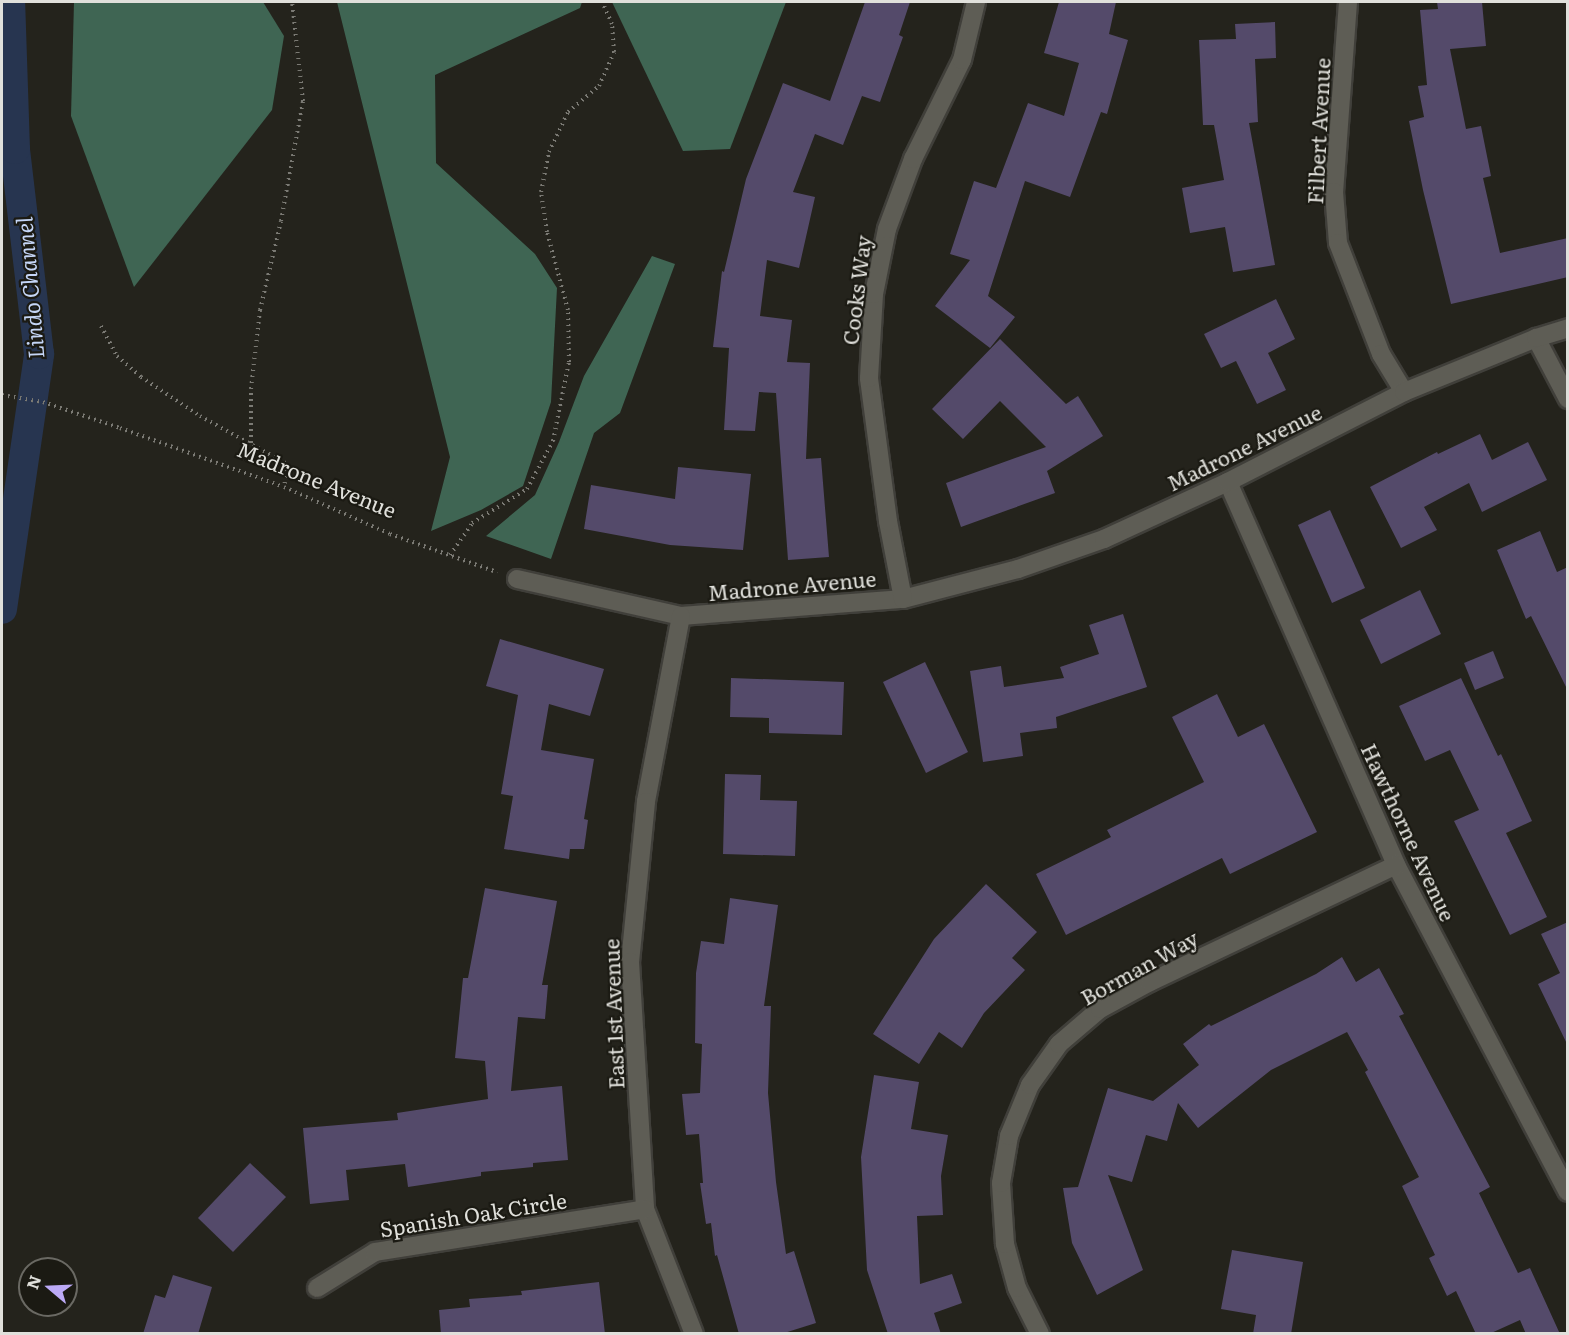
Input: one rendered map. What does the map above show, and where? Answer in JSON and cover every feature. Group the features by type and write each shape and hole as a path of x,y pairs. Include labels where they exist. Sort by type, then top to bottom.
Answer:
{"street":[{"name":"Cooks Way","path":"903,599 888,521 869,378 874,294 887,229 913,159 962,60 976,2"},
{"name":"Filbert Avenue","path":"1348,2 1334,192 1338,243 1380,354 1404,392"},
{"name":"Madrone Avenue","path":"517,579 681,616 903,599 1018,569 1104,539 1228,482 1404,392 1536,338 1568,328"},
{"path":"1536,338 1568,399"},
{"name":"Hawthorne Avenue","path":"1228,482 1396,865 1568,1192"},
{"name":"East 1st Avenue","path":"681,616 646,802 630,962 645,1209 694,1334"},
{"name":"Borman Way","path":"1040,1334 1017,1288 1005,1244 1000,1183 1009,1136 1030,1085 1059,1044 1100,1009 1150,982 1396,865"},
{"name":"Spanish Oak Circle","path":"317,1288 375,1252 645,1209"}],"path":[{"path":"251,443 251,388 260,310 281,221 303,101 292,2"},
{"path":"450,555 472,523 527,489 553,441 569,362 568,310 547,232 541,192 549,152 568,112 599,86 614,52 612,24 602,2"},
{"path":"101,326 117,356 141,377 200,416 286,464 284,487"},
{"name":"Madrone Avenue","path":"2,394 43,402 120,428 284,487 390,534 517,579"}],"green space":[{"path":"74,2 263,2 284,36 272,110 134,287 71,116"},
{"path":"337,2 582,2 580,8 435,75 436,163 535,254 557,288 551,402 523,486 481,510 431,531 450,457"},
{"path":"612,2 786,2 730,149 683,151"},
{"path":"652,256 675,264 620,413 594,433 551,559 486,536 535,495 559,442 584,376"}],"building":[{"path":"865,2 910,2 899,35 903,37 880,102 862,96 843,145 815,134 793,192 815,197 799,268 767,260 760,316 792,320 787,362 810,363 806,459 821,458 829,557 788,560 776,393 759,392 755,431 724,430 729,348 713,347 722,271 724,272 746,179 783,83 830,101"},
{"path":"1059,2 1116,2 1109,34 1128,40 1107,114 1101,112 1070,197 1025,181 988,296 1015,317 990,348 935,306 970,260 950,254 974,181 996,188 1028,103 1064,116 1079,63 1044,53"},
{"path":"1437,2 1482,2 1486,46 1450,49 1466,129 1481,126 1491,176 1483,178 1500,253 1568,238 1568,277 1451,304 1409,121 1424,117 1418,86 1427,85 1420,10 1438,9"},
{"path":"1275,22 1276,58 1255,59 1258,122 1249,123 1275,265 1233,272 1225,227 1190,233 1182,188 1224,180 1214,125 1203,125 1199,40 1236,39 1235,24"},
{"path":"1276,299 1295,339 1268,353 1286,390 1257,404 1236,361 1221,368 1204,334"},
{"path":"1000,339 1066,404 1078,396 1103,436 1047,471 1055,493 961,527 946,483 1046,447 1000,401 963,439 932,409"},
{"path":"1480,434 1492,460 1528,442 1547,480 1482,512 1469,483 1424,507 1437,530 1401,548 1370,487 1437,452 1438,454"},
{"path":"678,467 751,474 743,550 670,545 584,529 591,485 675,499"},
{"path":"1330,510 1365,588 1332,603 1298,525"},
{"path":"1540,531 1557,572 1568,567 1568,691 1531,616 1526,619 1497,550"},
{"path":"1420,590 1441,634 1381,664 1360,620"},
{"path":"1123,614 1147,687 1056,717 1057,728 1020,733 1023,756 983,762 970,671 1001,666 1004,687 1064,678 1060,667 1099,654 1089,625"},
{"path":"500,639 604,669 590,716 549,704 541,750 594,759 584,819 588,820 584,849 570,849 569,859 504,849 513,796 501,794 518,695 486,686"},
{"path":"1493,651 1504,678 1475,690 1464,663"},
{"path":"925,662 968,752 926,773 883,682"},
{"path":"731,678 844,682 842,735 769,733 769,718 730,717"},
{"path":"1461,678 1498,756 1501,754 1532,821 1506,833 1547,917 1510,935 1454,821 1479,810 1450,750 1425,761 1399,706"},
{"path":"1217,694 1238,737 1264,724 1317,832 1230,874 1222,858 1066,935 1036,874 1111,837 1107,830 1204,782 1172,717"},
{"path":"725,774 761,775 760,800 797,801 795,856 723,854"},
{"path":"986,884 1037,932 1012,958 1025,970 984,1013 962,1048 939,1032 919,1064 873,1034 934,939"},
{"path":"485,888 557,901 542,985 548,985 545,1019 518,1017 511,1091 562,1086 568,1160 533,1163 533,1167 481,1172 481,1176 408,1187 405,1164 346,1170 349,1200 310,1204 303,1128 398,1120 397,1113 488,1099 485,1061 455,1058 463,978 468,978"},
{"path":"730,898 778,905 764,1006 771,1006 768,1093 776,1182 786,1254 794,1251 816,1323 781,1334 739,1334 717,1255 715,1256 711,1223 706,1224 700,1183 703,1183 699,1134 686,1135 682,1094 700,1093 702,1044 695,1043 696,973 701,941 724,944"},
{"path":"1568,922 1568,1046 1538,984 1560,973 1541,934"},
{"path":"1342,957 1356,982 1379,968 1404,1014 1399,1016 1490,1187 1479,1193 1518,1273 1530,1268 1560,1334 1526,1334 1520,1320 1489,1334 1476,1334 1456,1291 1447,1296 1429,1258 1435,1255 1402,1186 1419,1177 1365,1072 1368,1070 1347,1032 1271,1070 1198,1128 1178,1103 1167,1141 1146,1135 1132,1182 1108,1175 1143,1270 1097,1295 1072,1243 1063,1188 1078,1187 1108,1088 1153,1101 1199,1065 1183,1044 1209,1024 1211,1026 1316,974"},
{"path":"874,1075 919,1082 911,1129 948,1135 941,1176 943,1215 917,1216 920,1284 952,1274 962,1303 934,1313 941,1334 888,1334 867,1270 861,1157"},
{"path":"250,1163 286,1197 233,1252 198,1218"},
{"path":"1232,1250 1303,1262 1291,1334 1253,1334 1256,1315 1221,1309"},
{"path":"173,1275 212,1287 198,1334 143,1334 155,1295 165,1298"},
{"path":"599,1282 605,1334 441,1334 439,1310 470,1307 469,1299 522,1295 521,1291"}],"waterway":[{"name":"Lindo Channel","path":"2,609 39,354 15,149 10,2"}]}
